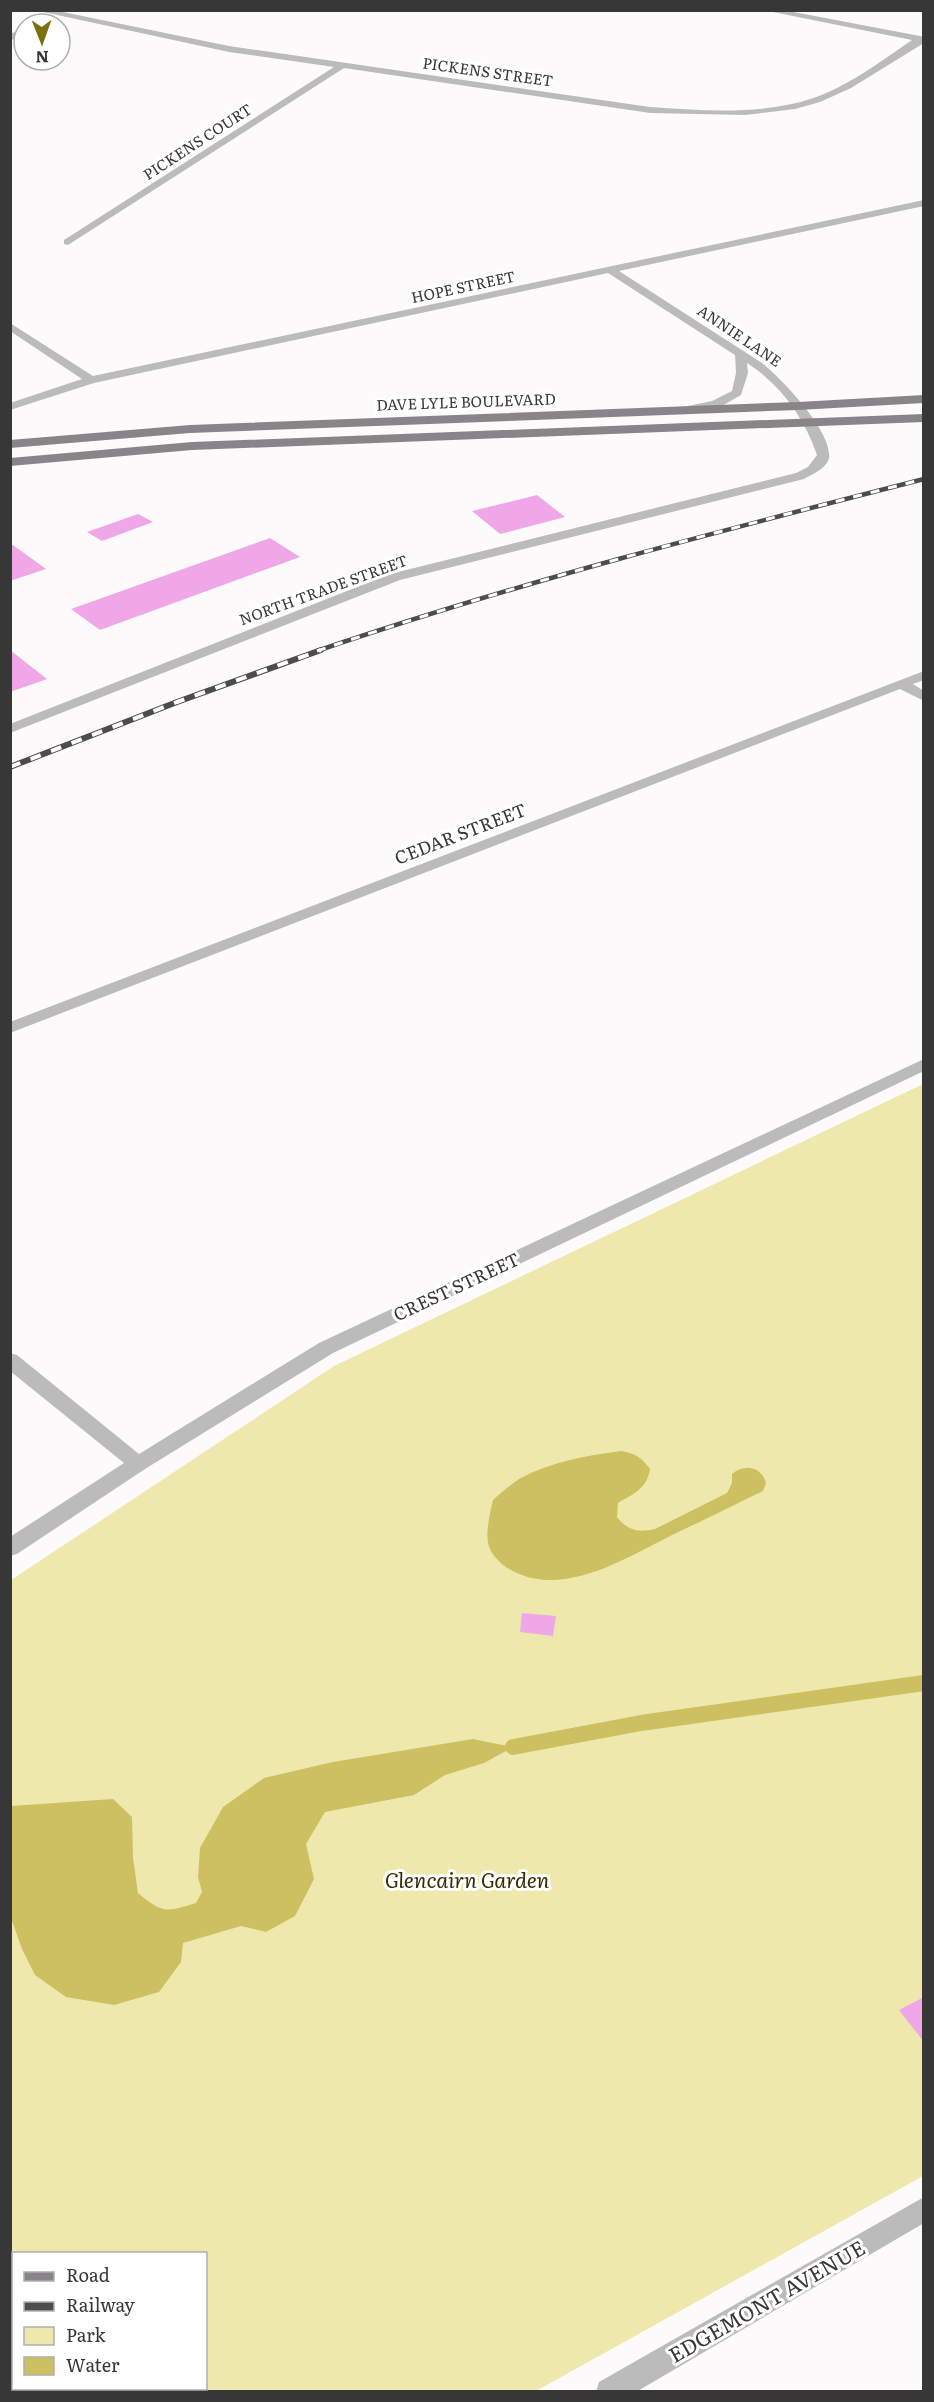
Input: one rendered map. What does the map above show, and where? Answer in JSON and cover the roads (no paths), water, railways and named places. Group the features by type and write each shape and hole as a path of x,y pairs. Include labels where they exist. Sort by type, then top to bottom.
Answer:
{"main road":[{"name":"DAVE LYLE BOULEVARD","path":"10,444 189,429 798,406 924,399"},
{"name":"DAVE LYLE BOULEVARD","path":"10,462 192,446 924,418"}],"street":[{"name":"PICKENS STREET","path":"38,10 58,12"},
{"path":"767,10 922,39"},
{"name":"PICKENS STREET","path":"72,15 229,49 650,110 723,112 781,107 830,95 922,39"},
{"name":"PICKENS COURT","path":"68,242 343,65"},
{"name":"HOPE STREET","path":"10,407 91,380 924,203"},
{"name":"ANNIE LANE","path":"610,270 741,354 777,380 798,406 810,423 820,444 822,460 812,470 800,476 763,485"},
{"path":"10,326 91,380"},
{"path":"687,410 716,404 737,393 742,374 741,354"},
{"name":"NORTH TRADE STREET","path":"10,729 395,577 763,485"},
{"name":"CEDAR STREET","path":"10,1028 924,675"},
{"path":"902,684 924,696"},
{"name":"CREST STREET","path":"10,1548 138,1464 326,1348 924,1064"},
{"path":"10,1360 138,1464"},
{"name":"EDGEMONT AVENUE","path":"622,2388 924,2209"}],"water":[{"path":"622,1451 638,1457 650,1469 643,1486 618,1503 617,1517 633,1529 643,1531 655,1529 727,1493 732,1483 732,1474 742,1469 757,1470 766,1483 763,1491 615,1564 574,1578 553,1580 533,1578 510,1569 497,1559 488,1544 489,1518 493,1500 519,1479 543,1468 582,1457"},
{"path":"473,1739 513,1747 484,1763 445,1775 414,1795 325,1812 306,1844 314,1879 295,1916 266,1932 241,1926 183,1943 181,1962 159,1992 114,2005 66,1997 35,1975 22,1949 11,1918 11,1806 113,1799 132,1817 133,1858 138,1893 159,1908 178,1908 196,1903 202,1892 198,1877 200,1848 223,1807 264,1778 333,1762"}],"waterway":[{"path":"513,1747 641,1723 924,1683"}],"railway":[{"path":"317,651 543,580 924,479"},
{"path":"10,767 177,702 321,650"}],"park label":[{"name":"Glencairn Garden","path":"467,1878"}]}
